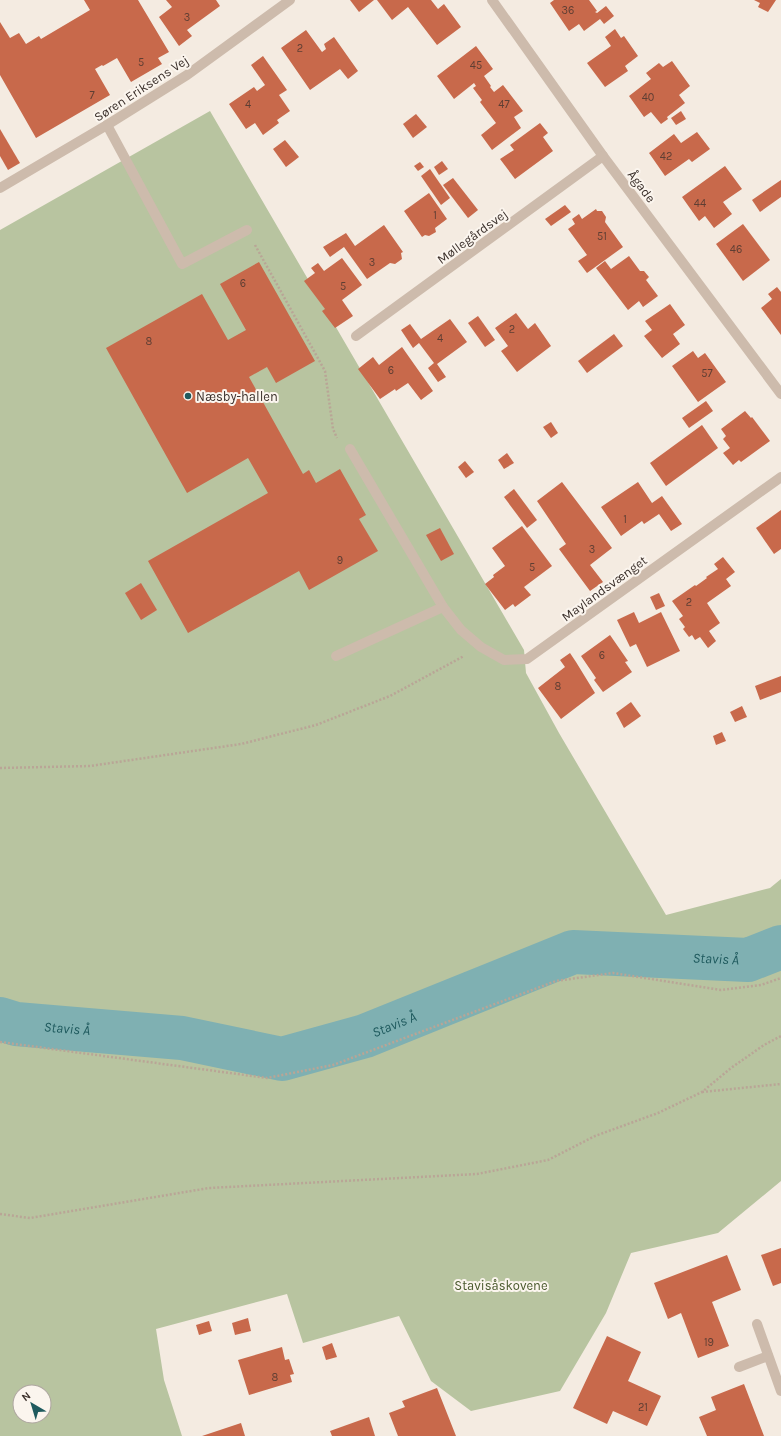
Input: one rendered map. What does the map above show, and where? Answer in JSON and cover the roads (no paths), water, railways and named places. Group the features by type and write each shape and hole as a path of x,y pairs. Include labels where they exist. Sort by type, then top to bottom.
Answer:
{"street":[{"name":"Søren Eriksens Vej","path":"0,188 107,125 187,75 290,0"},
{"name":"Ågade","path":"492,0 603,156 777,382 781,394"},
{"path":"107,125 182,264 246,230"},
{"name":"Møllegårdsvej","path":"356,336 603,156"},
{"name":"Maylandsvænget","path":"350,448 443,607 461,630 481,647 504,660 527,659 781,477"},
{"path":"336,656 443,607"},
{"path":"756,1324 781,1391"},
{"path":"740,1367 768,1356"}],"waterway":[{"name":"Stavis Å","path":"0,1019 16,1024 182,1038 282,1059 365,1036 573,952 748,960 781,947"}],"place":[{"name":"Næsby-hallen","path":"188,396"}],"park label":[{"name":"Stavisåskovene","path":"501,1285"}]}
